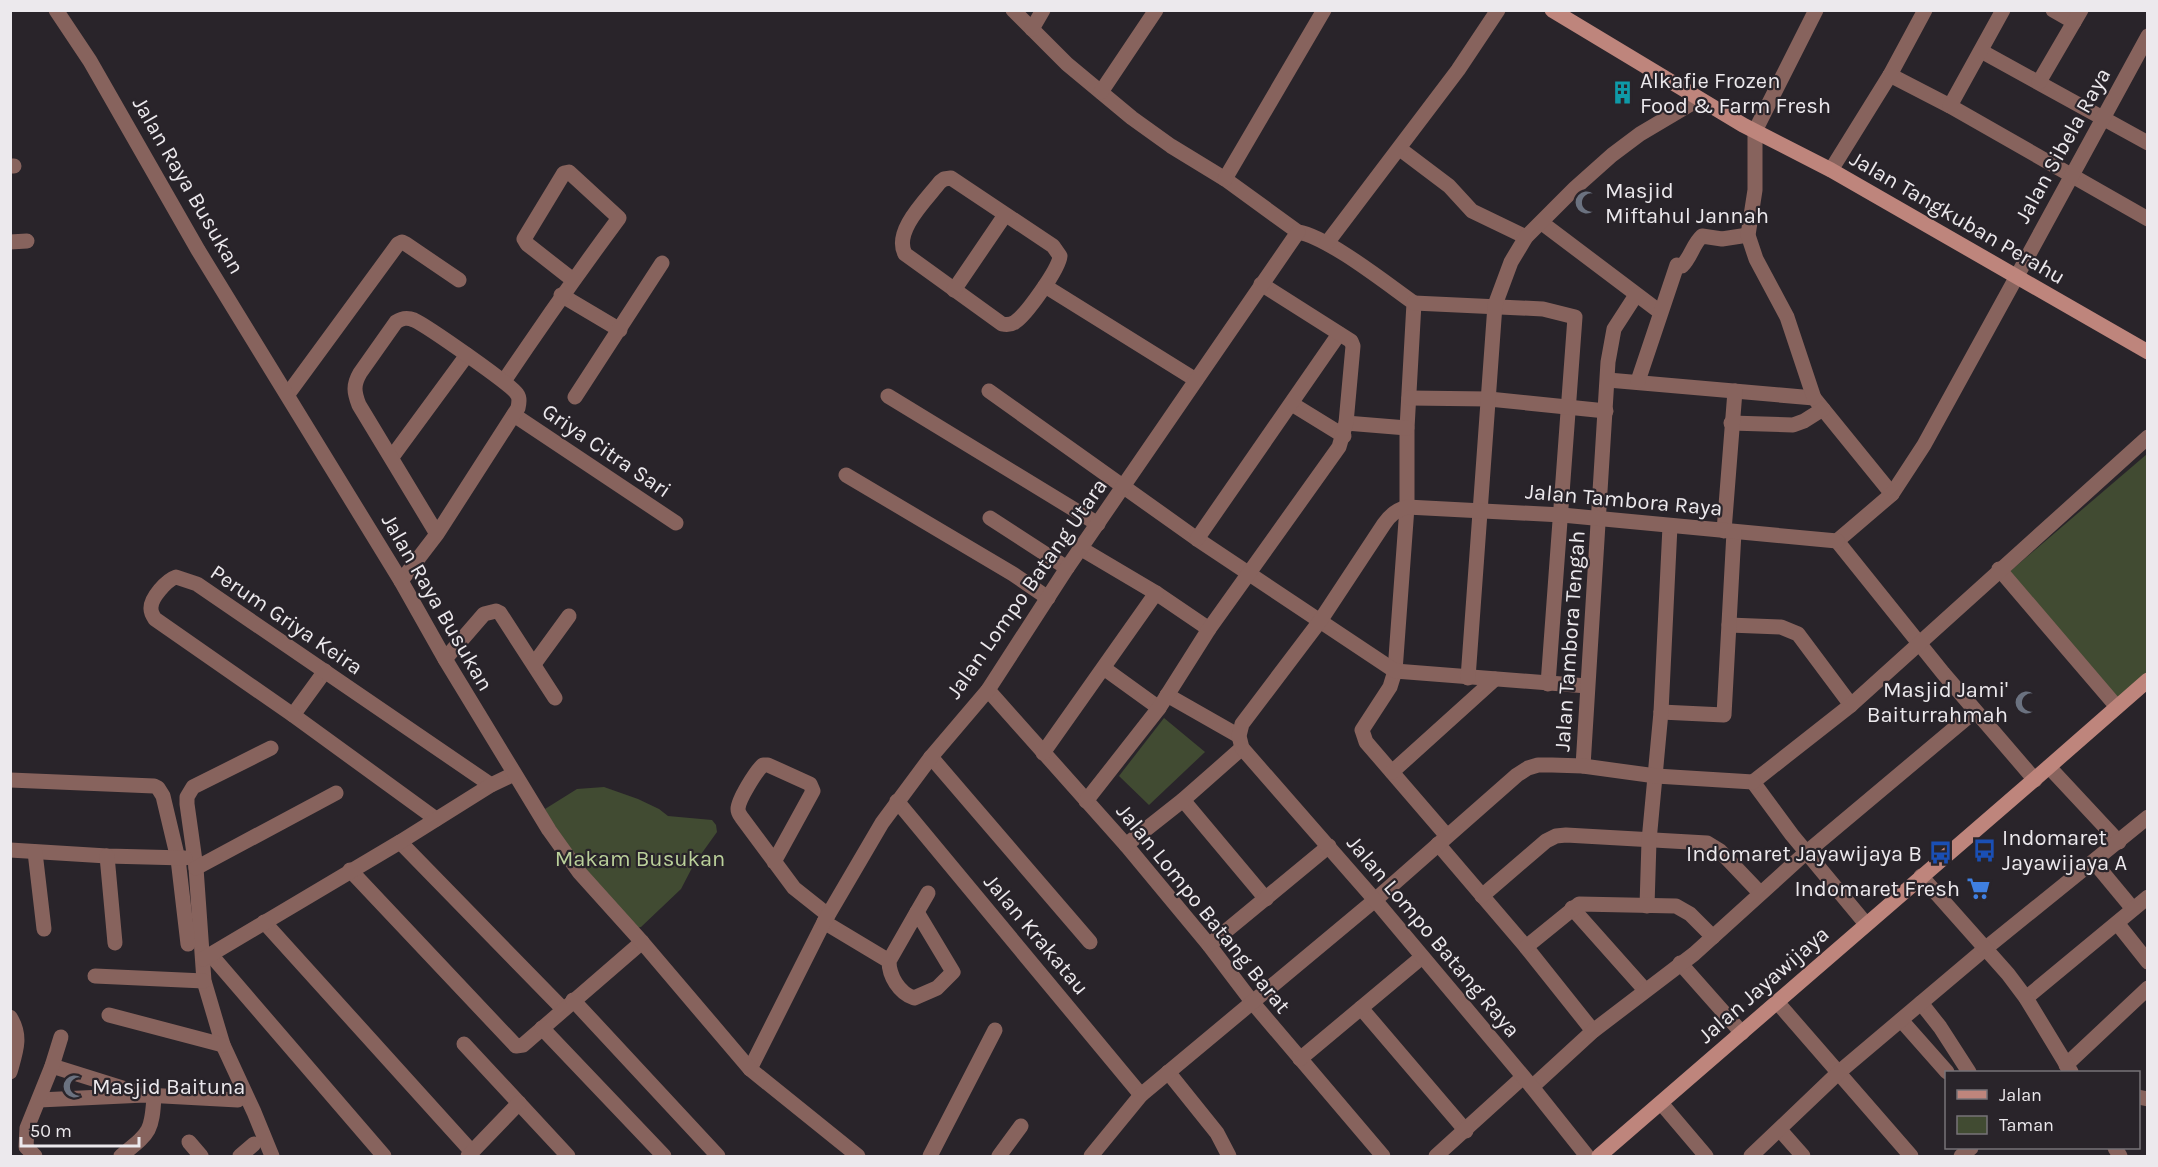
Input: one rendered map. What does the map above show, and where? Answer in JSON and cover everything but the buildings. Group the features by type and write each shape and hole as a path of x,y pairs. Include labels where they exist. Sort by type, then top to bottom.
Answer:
{"main road":[{"name":"Jalan Tangkuban Perahu","path":"1552,10 1749,128 1832,170 2146,349"},
{"name":"Jalan Jayawijaya","path":"1599,1156 2148,680"}],"street":[{"name":"Jalan Raya Busukan","path":"56,10 90,61 198,250 401,581 445,659 549,831 579,872 750,1069 858,1156"},
{"path":"1013,10 1067,64 1171,146 1225,180 1298,232 1308,233 1327,243 1414,303 1496,305 1543,309 1575,317 1548,684"},
{"path":"1032,29 1044,10"},
{"path":"1101,92 1156,10"},
{"path":"1225,180 1324,10"},
{"path":"1327,243 1458,70 1498,10"},
{"path":"1816,10 1749,128 1755,190 1748,235 1756,259 1787,317 1818,404 1892,494"},
{"path":"1832,170 1890,75 1925,10"},
{"path":"1950,106 2003,10"},
{"path":"2039,82 2077,16 2053,10"},
{"name":"Jalan Sibela Raya","path":"1837,541 1892,494 1924,445 2148,36"},
{"path":"1981,51 2148,143"},
{"path":"1890,75 1950,106 2148,219"},
{"path":"1468,678 1496,305 1511,262 1526,237 1612,155 1640,134 1702,101"},
{"path":"1400,149 1449,186 1472,211 1526,237"},
{"path":"504,381 561,296 573,280 619,218 569,172 564,173 524,238 527,244 573,280"},
{"path":"951,178 1058,251 1060,262 1045,286 1017,322 1009,325 1002,324 905,254 902,247 904,230 944,179 951,178"},
{"path":"954,290 1005,214"},
{"path":"1542,223 1656,309"},
{"name":"Jalan Lompo Batang Utara","path":"750,1069 826,919 882,823 931,757 988,690 1080,548 1298,232"},
{"path":"1638,381 1677,265 1682,266 1686,262 1702,236 1722,239 1748,235"},
{"path":"10,242 27,241"},
{"path":"288,394 398,244 402,242 459,280"},
{"name":"Griya Citra Sari","path":"575,396 662,263"},
{"path":"1086,801 1163,702 1209,629 1250,575 1339,447 1345,430 1353,346 1351,342 1261,284"},
{"path":"1045,286 1196,380"},
{"name":"Jalan Tambora Tengah","path":"1583,766 1611,338 1618,322 1636,295"},
{"path":"561,296 620,330"},
{"path":"1414,303 1407,428 1407,507 1395,671 1390,687 1362,730 1362,736 1392,772 1482,896 1593,1031"},
{"name":"Griya Citra Sari","path":"401,581 436,534 514,415 519,399 517,393 504,381 467,355 413,319 401,318 355,381 354,390 359,405 436,534"},
{"path":"1197,539 1339,334"},
{"path":"392,458 467,355"},
{"path":"1608,380 1734,391 1818,404"},
{"path":"989,391 1197,539 1395,671 1587,686"},
{"path":"1661,712 1724,715 1729,625 1731,423 1734,391"},
{"path":"888,396 1098,524"},
{"path":"1409,398 1490,399 1606,411"},
{"path":"1292,404 1345,430 1407,428"},
{"path":"1731,423 1793,425 1804,421 1818,404"},
{"name":"Griya Citra Sari","path":"514,415 676,523"},
{"path":"1091,1156 1141,1095 1375,900 1517,774 1538,765 1583,766 1656,776 1753,782 1851,705 1999,569 2148,437"},
{"path":"846,475 1013,574 1048,598"},
{"path":"1126,845 1183,800 1240,742 1242,724 1320,621 1384,524 1399,509 1407,507"},
{"name":"Jalan Tambora Raya","path":"1407,507 1482,509 1600,518 1837,541"},
{"path":"990,518 1067,568"},
{"path":"1647,906 1649,841 1661,712 1670,526"},
{"path":"1837,541 1975,711 2035,780"},
{"path":"1080,548 1156,593 1209,629"},
{"path":"1999,569 2117,707"},
{"name":"Perum Griya Keira","path":"436,819 293,715 155,619 151,605 171,579 177,577 197,584 491,784"},
{"path":"1043,753 1105,669 1156,593"},
{"path":"445,659 488,612 496,610 513,631 555,698"},
{"path":"534,664 569,616"},
{"path":"1729,625 1781,627 1798,634 1851,705"},
{"path":"513,631 548,646"},
{"name":"Jalan Lompo Batang Raya","path":"1105,669 1240,742 1375,900 1587,1156"},
{"path":"293,715 326,671"},
{"path":"1392,772 1496,679"},
{"name":"Jalan Lompo Batang Barat","path":"988,690 1126,845 1209,945 1253,1003 1383,1156"},
{"path":"1436,1156 1713,937 1807,851 1975,711"},
{"path":"271,748 193,787 189,792 187,804 207,957 204,981 223,1045 272,1156"},
{"path":"931,757 1090,942"},
{"path":"774,862 813,790 810,784 768,765 763,765 738,807 742,818 774,862 794,888 826,919 889,961"},
{"path":"2049,767 2119,842"},
{"path":"207,957 400,842 491,784 514,774"},
{"path":"10,780 154,786 162,792 178,859 188,944"},
{"path":"1753,782 1786,828 1866,924"},
{"path":"10,850 178,859 195,862 336,793"},
{"path":"1183,800 1266,899"},
{"name":"Jalan Krakatau","path":"897,801 1141,1095"},
{"path":"1751,1156 1838,1073 1986,948 2119,842 2144,827"},
{"path":"1482,896 1546,841 1556,836 1566,835 1707,843 1716,846 1760,892"},
{"path":"400,842 568,1004 718,1156"},
{"path":"1209,945 1329,846"},
{"path":"35,852 44,929"},
{"path":"107,856 115,943"},
{"path":"2094,862 2133,909"},
{"path":"350,870 516,1046 523,1045 642,942"},
{"path":"1921,876 1986,948 2026,998 2069,1069 2148,988"},
{"path":"917,912 953,972 937,988 914,998 908,996 899,987 889,970 889,961 917,912 928,893"},
{"path":"2026,998 2148,897"},
{"path":"1526,947 1572,909 1579,904 1587,903 1681,908 1713,937"},
{"path":"1572,909 1645,990"},
{"path":"264,922 470,1154 519,1103"},
{"path":"2117,923 2148,962"},
{"path":"207,957 384,1156"},
{"path":"1300,1059 1422,957"},
{"path":"1680,963 1742,1033"},
{"path":"95,976 204,981"},
{"path":"1777,1002 1911,1156"},
{"path":"1921,1003 1940,1027 1968,1071"},
{"path":"1361,1008 1466,1131"},
{"path":"110,1015 223,1045"},
{"path":"10,1017 16,1027 18,1041 10,1072"},
{"path":"1901,1020 1946,1071"},
{"path":"542,1028 664,1156"},
{"path":"930,1156 996,1030"},
{"path":"34,1156 26,1147 27,1128 61,1037"},
{"path":"464,1044 568,1156"},
{"path":"52,1066 150,1095"},
{"path":"1168,1072 1216,1133 1229,1156"},
{"path":"121,1156 151,1128 150,1095"},
{"path":"39,1100 150,1095 238,1100"},
{"path":"1661,1103 1706,1156"},
{"path":"999,1156 1021,1126"},
{"path":"1780,1130 1803,1156"},
{"path":"189,1142 201,1156"},
{"path":"240,1156 254,1144"}],"green space":[{"path":"2147,454 2147,672 2118,698 2008,573"},
{"path":"1164,718 1205,752 1149,805 1119,776"},
{"name":"Makam Busukan","path":"604,787 638,799 668,816 712,820 716,825 717,832 694,864 681,889 641,927 636,928 565,848 545,809 577,789"}],"place":[{"name":"Alkafie Frozen Food & Farm Fresh","path":"1622,93"},
{"name":"Masjid Miftahul Jannah","path":"1587,203"},
{"name":"Masjid Jami' Baiturrahmah","path":"2026,702"},
{"name":"Indomaret Jayawijaya A","path":"1984,850"},
{"name":"Indomaret Jayawijaya B","path":"1940,853"},
{"name":"Indomaret Fresh","path":"1978,888"},
{"name":"Masjid Baituna","path":"74,1086"}]}
